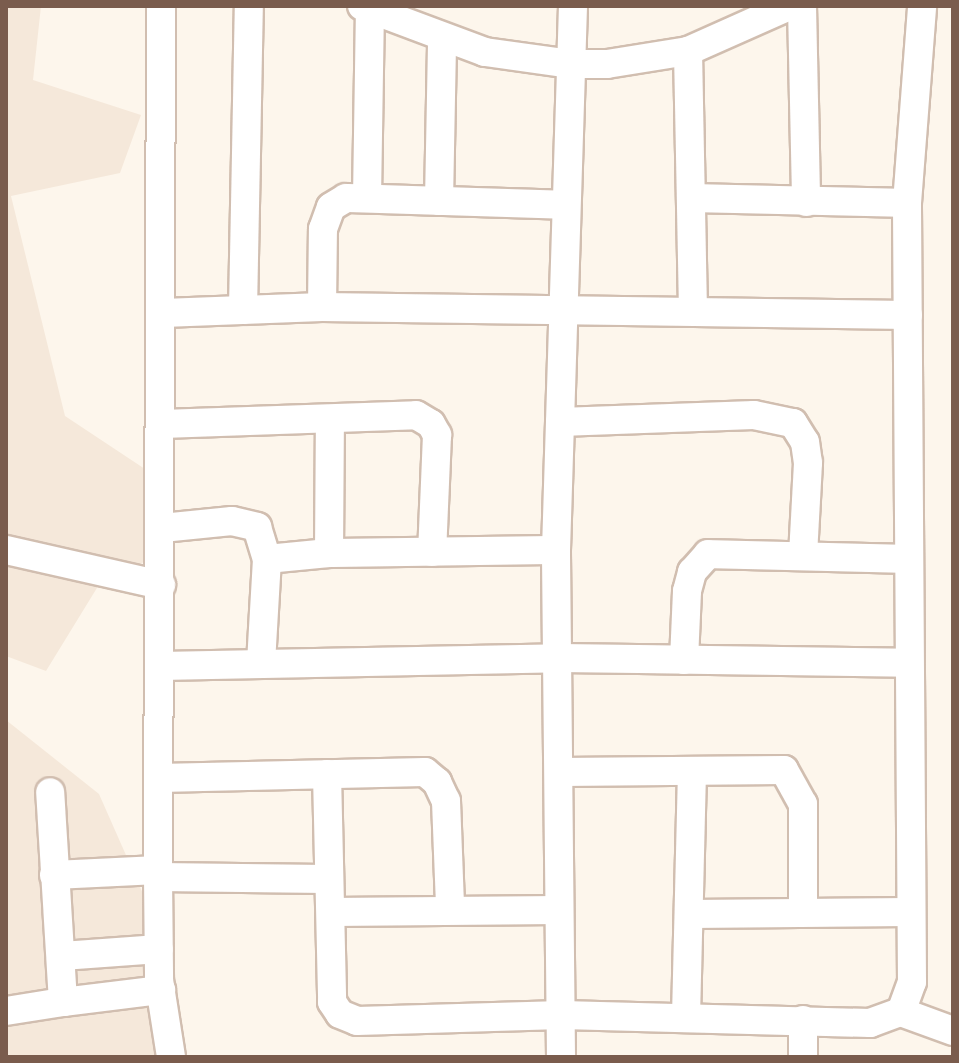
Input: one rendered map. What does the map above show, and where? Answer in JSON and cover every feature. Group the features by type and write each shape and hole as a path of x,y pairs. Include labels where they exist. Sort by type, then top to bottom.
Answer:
{"street":[{"path":"161,6 163,313 158,874 161,990 171,1057"},
{"path":"243,310 249,6"},
{"path":"561,1057 560,658 556,550 561,309 573,6"},
{"path":"367,198 366,8 442,39 485,52 570,64 607,64 688,51 789,6"},
{"path":"802,6 806,202"},
{"path":"901,1012 912,982 909,912 907,203 922,6"},
{"path":"439,201 442,39"},
{"path":"688,51 694,198 693,311"},
{"path":"322,307 326,216 337,202 367,198 565,205"},
{"path":"694,198 907,203"},
{"path":"163,313 322,307 908,315"},
{"path":"162,424 330,422 416,415 431,424 437,435 438,490 432,552"},
{"path":"560,422 754,415 793,423 805,442 808,463 803,554"},
{"path":"329,553 330,422"},
{"path":"162,528 249,522 263,536 267,559 261,663"},
{"path":"6,550 161,585"},
{"path":"267,559 329,553 556,550"},
{"path":"684,660 687,591 699,559 708,554 907,559"},
{"path":"160,666 560,658 908,663"},
{"path":"560,772 773,768 790,775 803,804 803,910"},
{"path":"686,1017 692,771"},
{"path":"159,778 425,772 437,782 446,801 450,907"},
{"path":"327,774 326,879 331,912 332,1002 340,1014 357,1021 562,1015 870,1023 901,1012 953,1031"},
{"path":"50,792 63,1002"},
{"path":"54,875 158,874 326,879"},
{"path":"331,912 450,907 559,910"},
{"path":"690,914 803,910 909,912"},
{"path":"62,956 159,949"},
{"path":"6,1011 161,990"},
{"path":"803,1020 803,1057"}],"shaded area":[{"path":"6,6 41,6 33,80 141,115 120,173 11,196 65,416 154,475 146,561 100,583 46,671 6,656"},
{"path":"6,720 99,794 152,914 174,1057 6,1057"}]}
